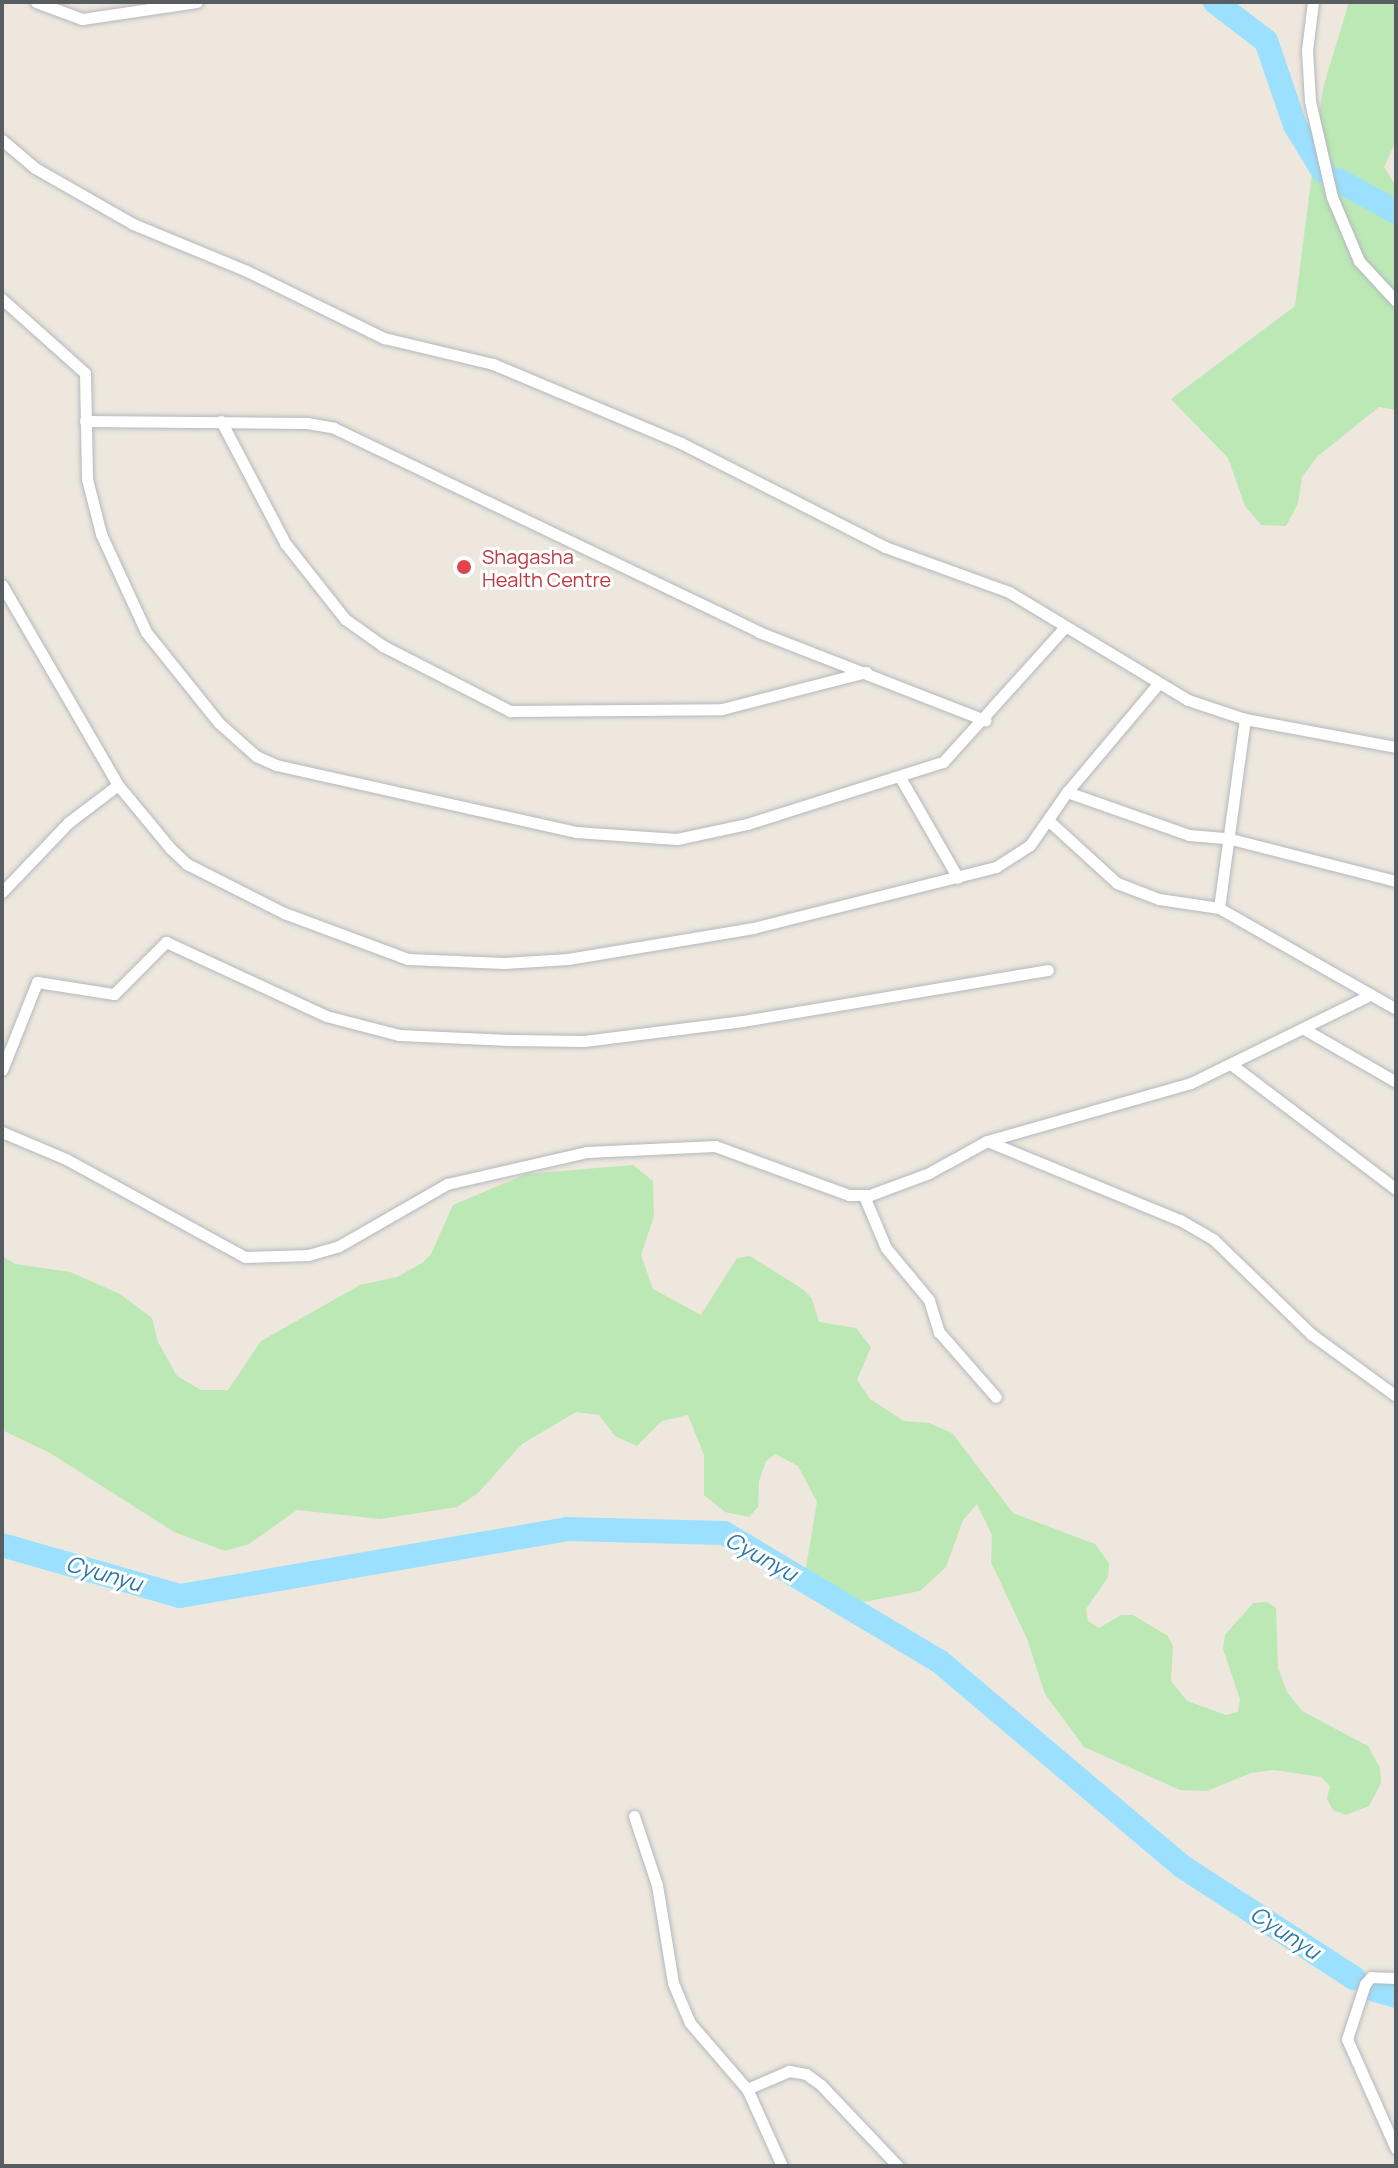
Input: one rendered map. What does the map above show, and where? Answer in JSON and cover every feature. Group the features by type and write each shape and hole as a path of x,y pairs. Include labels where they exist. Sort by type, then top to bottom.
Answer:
{"street":[{"path":"36,2 82,19 197,2"},
{"path":"1313,2 1307,50 1310,101 1332,197 1359,261 1396,301"},
{"path":"2,140 35,168 133,224 247,271 398,344 493,364 681,443 885,547 1009,592 1158,684 1245,719 1396,747"},
{"path":"2,299 84,371 87,479 101,534 146,632 219,723 256,756 576,832 677,839 901,779 943,762 985,720 1064,628"},
{"path":"85,421 221,421 334,428 759,632 985,720"},
{"path":"221,421 285,543 345,619 383,646 510,711 722,709 866,672"},
{"path":"2,585 118,785 187,864 284,913 408,959 504,963 568,959 753,928 958,878 1015,857 1049,821 1067,792 1158,684"},
{"path":"1219,908 1245,719"},
{"path":"901,779 958,878"},
{"path":"2,892 69,822 118,785"},
{"path":"1067,792 1189,835 1227,838 1396,881"},
{"path":"1049,821 1117,883 1159,899 1219,908 1368,996 1396,1009"},
{"path":"2,1070 37,982 114,994 166,942 326,1016 399,1035 509,1040 584,1041 743,1021 1048,970"},
{"path":"2,1132 66,1159 245,1257 322,1253 447,1184 587,1152 715,1146 864,1196 929,1173 987,1141 1137,1102 1232,1065 1368,996"},
{"path":"1304,1029 1396,1082"},
{"path":"1232,1065 1396,1189"},
{"path":"987,1141 1180,1220 1214,1240 1311,1334 1396,1396"},
{"path":"864,1196 886,1248 929,1300 939,1332 996,1397"},
{"path":"634,1816 657,1885 673,1983 690,2023 747,2089 782,2166"},
{"path":"1396,1978 1371,1977 1365,1984 1347,2039 1396,2149"},
{"path":"747,2089 789,2071 806,2074 898,2166"}],"green space":[{"path":"1349,2 1396,2 1396,141 1384,167 1396,186 1396,410 1379,407 1318,456 1302,477 1298,503 1286,526 1261,525 1245,506 1228,458 1171,399 1295,306 1323,88"},
{"path":"633,1165 653,1181 654,1216 641,1255 653,1289 701,1315 737,1258 750,1256 804,1290 812,1299 819,1322 856,1328 871,1347 857,1380 870,1399 904,1421 929,1423 952,1433 1013,1513 1095,1544 1109,1563 1108,1577 1086,1609 1088,1621 1099,1628 1121,1615 1133,1615 1168,1636 1173,1646 1171,1681 1187,1701 1226,1715 1238,1712 1240,1699 1223,1649 1225,1635 1253,1603 1267,1602 1276,1608 1278,1668 1287,1692 1302,1711 1368,1746 1380,1768 1381,1783 1369,1806 1346,1815 1333,1810 1327,1799 1330,1786 1321,1777 1274,1770 1251,1773 1207,1791 1180,1790 1084,1747 1045,1694 1027,1639 991,1562 992,1535 977,1504 963,1520 946,1567 920,1591 858,1603 817,1601 807,1594 804,1579 817,1502 798,1466 775,1454 766,1461 759,1481 758,1507 749,1517 725,1512 704,1495 704,1455 688,1415 662,1421 637,1446 615,1436 599,1415 576,1412 522,1444 478,1493 457,1507 380,1519 297,1510 249,1544 225,1551 174,1532 50,1453 2,1430 2,1256 15,1264 70,1272 120,1294 152,1318 158,1342 177,1376 201,1390 228,1390 261,1341 360,1285 397,1277 422,1263 431,1254 453,1205 526,1174"}],"waterway":[{"path":"1215,2 1266,41 1295,125 1323,171"},
{"path":"1338,180 1396,212"},
{"name":"Cyunyu","path":"2,1545 180,1596 567,1529 724,1533 939,1661 1183,1867 1354,1978"},
{"name":"Cyunyu","path":"1375,1990 1396,1996"}],"place":[{"name":"Shagasha Health Centre","path":"464,567"}]}
